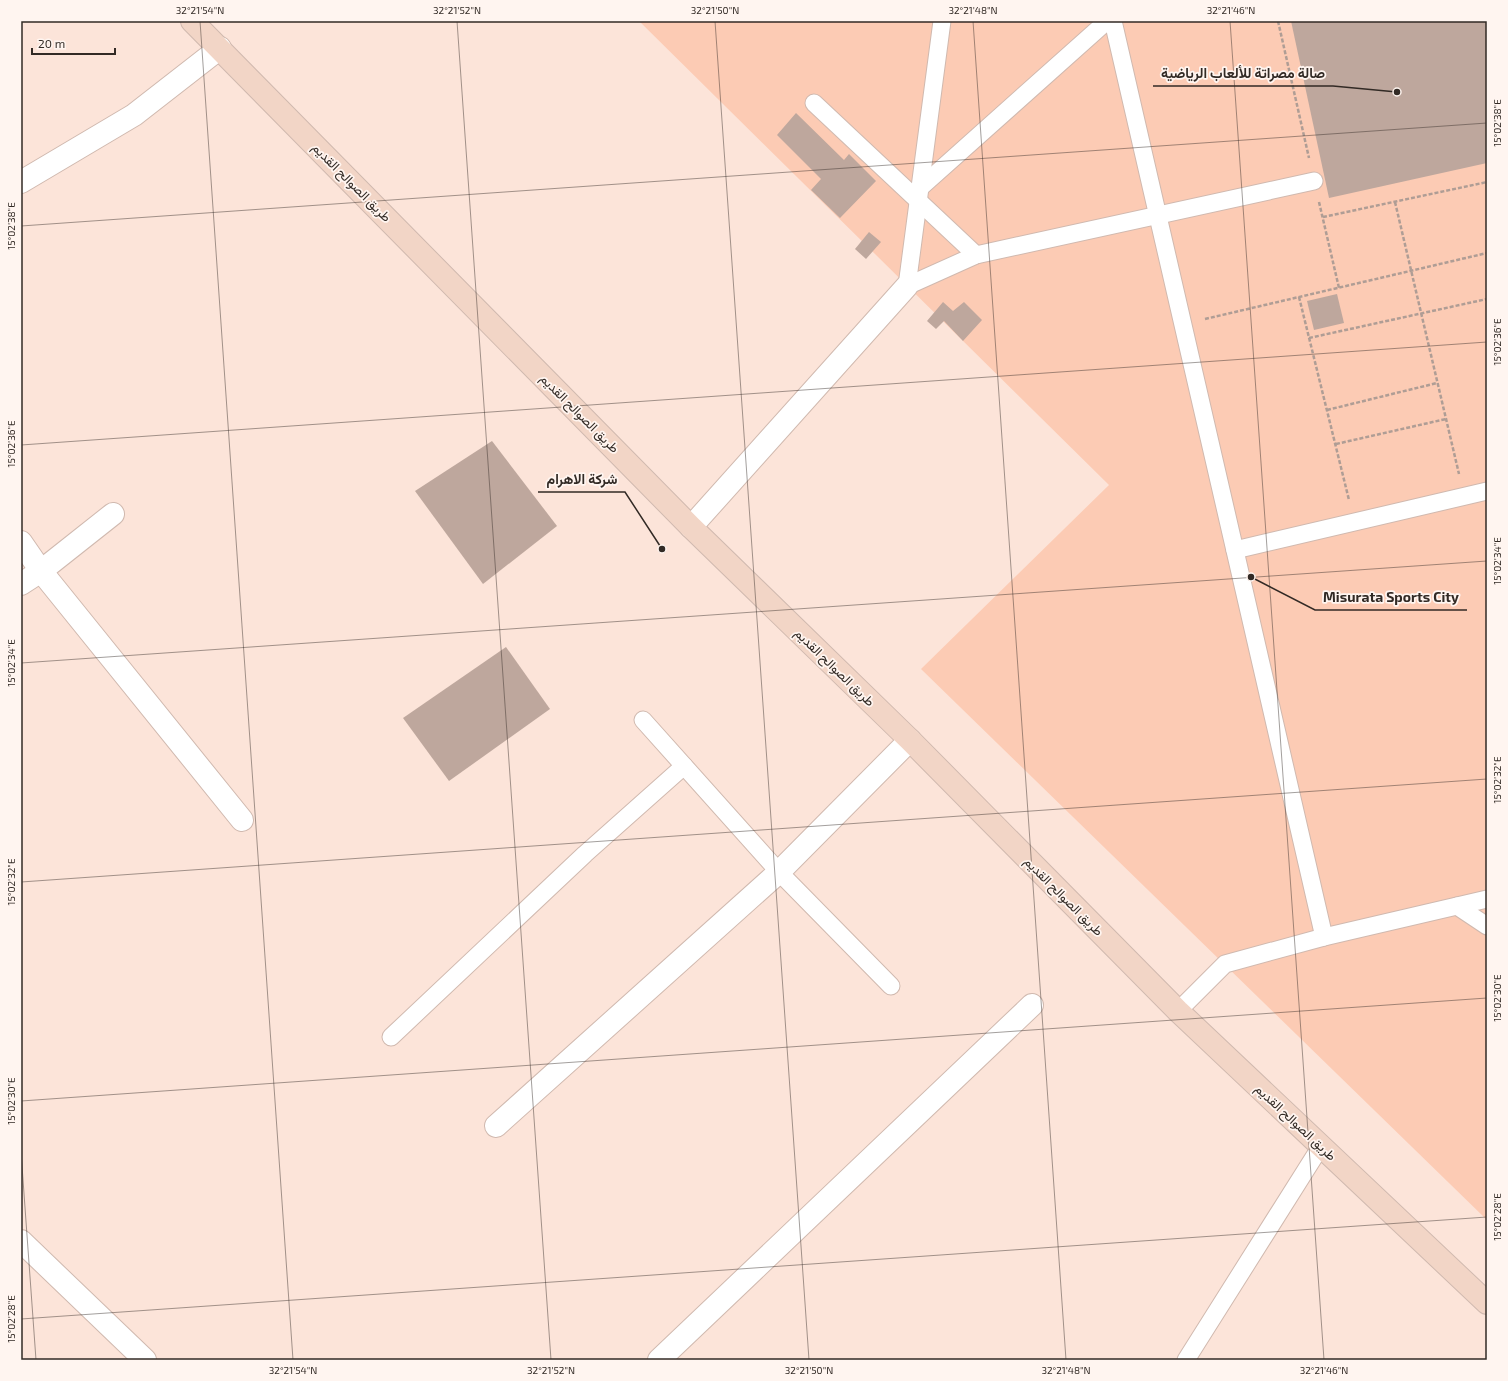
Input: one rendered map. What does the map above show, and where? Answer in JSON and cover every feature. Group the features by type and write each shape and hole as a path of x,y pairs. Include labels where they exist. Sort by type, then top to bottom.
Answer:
{"main road":[{"name":"طريق الصوالح القديم","path":"192,21 691,526 910,740 1178,1011 1487,1303"}],"street":[{"path":"21,182 134,115 220,48"},
{"path":"691,526 908,286"},
{"path":"21,584 41,571 113,514"},
{"path":"21,542 41,571 242,820"},
{"path":"496,1126 779,872 910,740"},
{"path":"659,1360 1032,1005"},
{"path":"21,1241 145,1360"}],"lane":[{"path":"908,286 942,21"},
{"path":"920,194 1107,21"},
{"path":"1113,21 1324,937"},
{"path":"814,103 920,194 976,255"},
{"path":"908,286 976,255 1314,181"},
{"path":"1235,550 1487,491"},
{"path":"643,720 779,872 891,986"},
{"path":"391,1036 585,854 684,766"},
{"path":"1178,1011 1225,964 1324,937 1487,899"},
{"path":"1457,906 1487,926"},
{"path":"1186,1360 1321,1146"}],"path":[{"path":"1278,21 1339,288"},
{"path":"1323,217 1487,182"},
{"path":"1395,202 1464,496"},
{"path":"1183,324 1487,253"},
{"path":"1299,297 1355,522"},
{"path":"1309,338 1487,299"},
{"path":"1327,410 1438,383"},
{"path":"1336,444 1446,419"}],"shaded area":[{"path":"639,21 1487,21 1487,1220 921,669 1109,485"}],"building":[{"path":"1291,21 1487,21 1487,163 1329,198"},
{"path":"796,113 844,160 849,154 876,181 840,218 811,190 821,179 777,135"},
{"path":"869,232 881,242 866,259 855,249"},
{"path":"1337,294 1344,323 1314,330 1307,301"},
{"path":"943,302 953,311 964,302 982,320 963,341 944,321 936,329 927,321"},
{"path":"492,441 557,526 483,584 415,491"},
{"path":"506,647 550,709 449,781 403,718"}],"place":[{"name":"صالة مصراتة للألعاب الرياضية","path":"1397,92"},
{"name":"شركة الاهرام","path":"662,549"},
{"name":"Misurata Sports City","path":"1251,577"}]}
